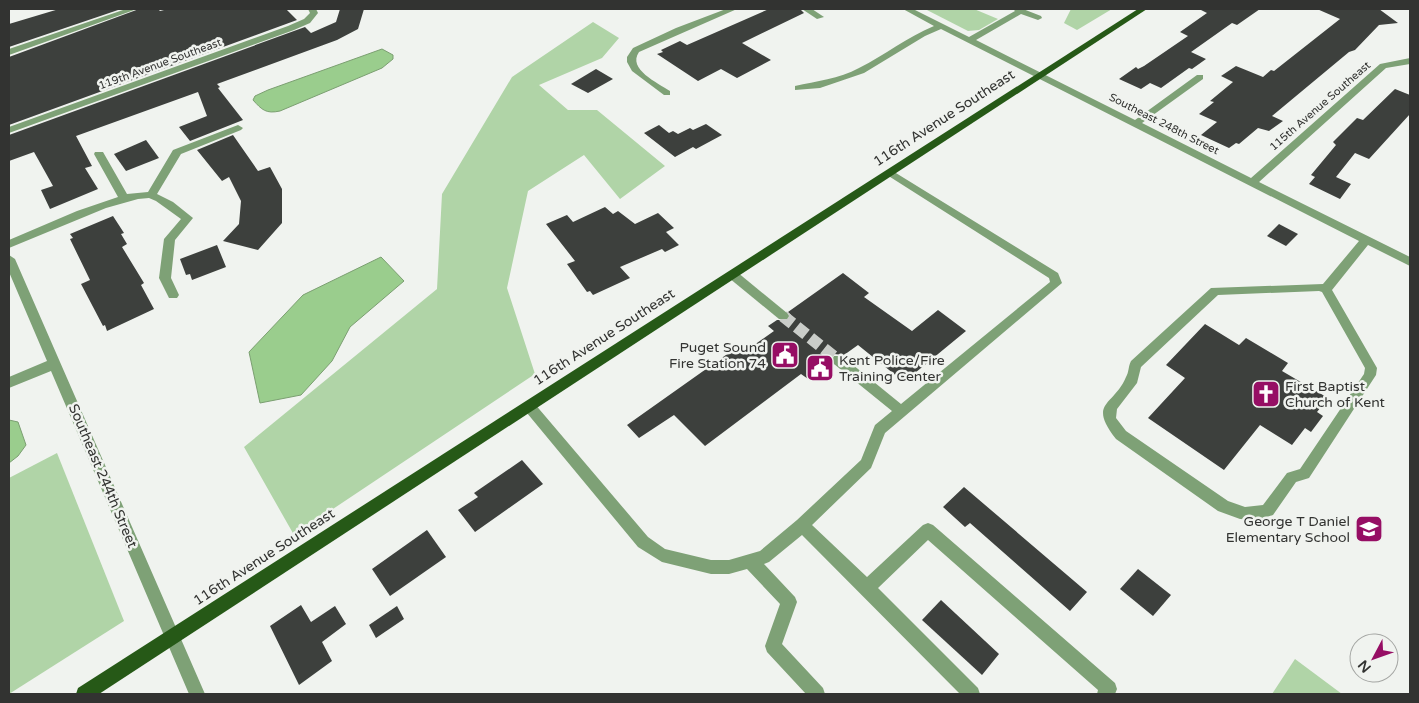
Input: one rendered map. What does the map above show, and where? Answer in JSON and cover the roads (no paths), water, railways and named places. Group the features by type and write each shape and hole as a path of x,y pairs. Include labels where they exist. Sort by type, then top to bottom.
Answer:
{"main road":[{"name":"116th Avenue Southeast","path":"84,694 1143,9"}],"street":[{"path":"9,52 133,9"},
{"path":"667,93 636,71 631,62 636,50 679,30 733,9"},
{"path":"806,9 820,17"},
{"name":"Southeast 248th Street","path":"907,9 1410,262"},
{"path":"970,40 1019,10 1038,18"},
{"name":"119th Avenue Southeast","path":"9,130 291,28 307,21 313,11"},
{"path":"798,88 820,85 860,72 897,48 942,26"},
{"name":"115th Avenue Southeast","path":"1252,182 1383,66 1410,61"},
{"path":"1136,123 1200,77"},
{"path":"152,195 177,152 238,128"},
{"path":"99,154 124,198"},
{"path":"529,407 643,542 662,555 711,567 729,567 764,557 802,525 866,464 880,429 1053,287 1056,279 891,173"},
{"path":"9,244 124,198 147,194 152,195 161,198 188,218 170,239 165,278 173,295"},
{"path":"1326,288 1366,240"},
{"name":"Southeast 244th Street","path":"9,259 196,694"},
{"path":"733,275 783,316"},
{"path":"1326,288 1371,368 1370,375 1304,474 1292,477 1268,510 1250,514 1234,511 1223,506 1121,435 1113,426 1109,415 1110,406 1131,381 1135,365 1215,292 1326,288"},
{"path":"838,360 901,411"},
{"path":"9,383 54,364"},
{"path":"802,525 972,694"},
{"path":"866,588 928,530 1108,689 1105,694"},
{"path":"750,562 789,602 773,646 816,694"}],"tunnel":[{"path":"783,316 838,360"}],"place":[{"name":"Puget Sound Fire Station 74","path":"785,355"},
{"name":"Kent Police/Fire Training Center","path":"820,368"},
{"name":"First Baptist Church of Kent","path":"1266,394"},
{"name":"George T Daniel Elementary School","path":"1369,529"}]}
